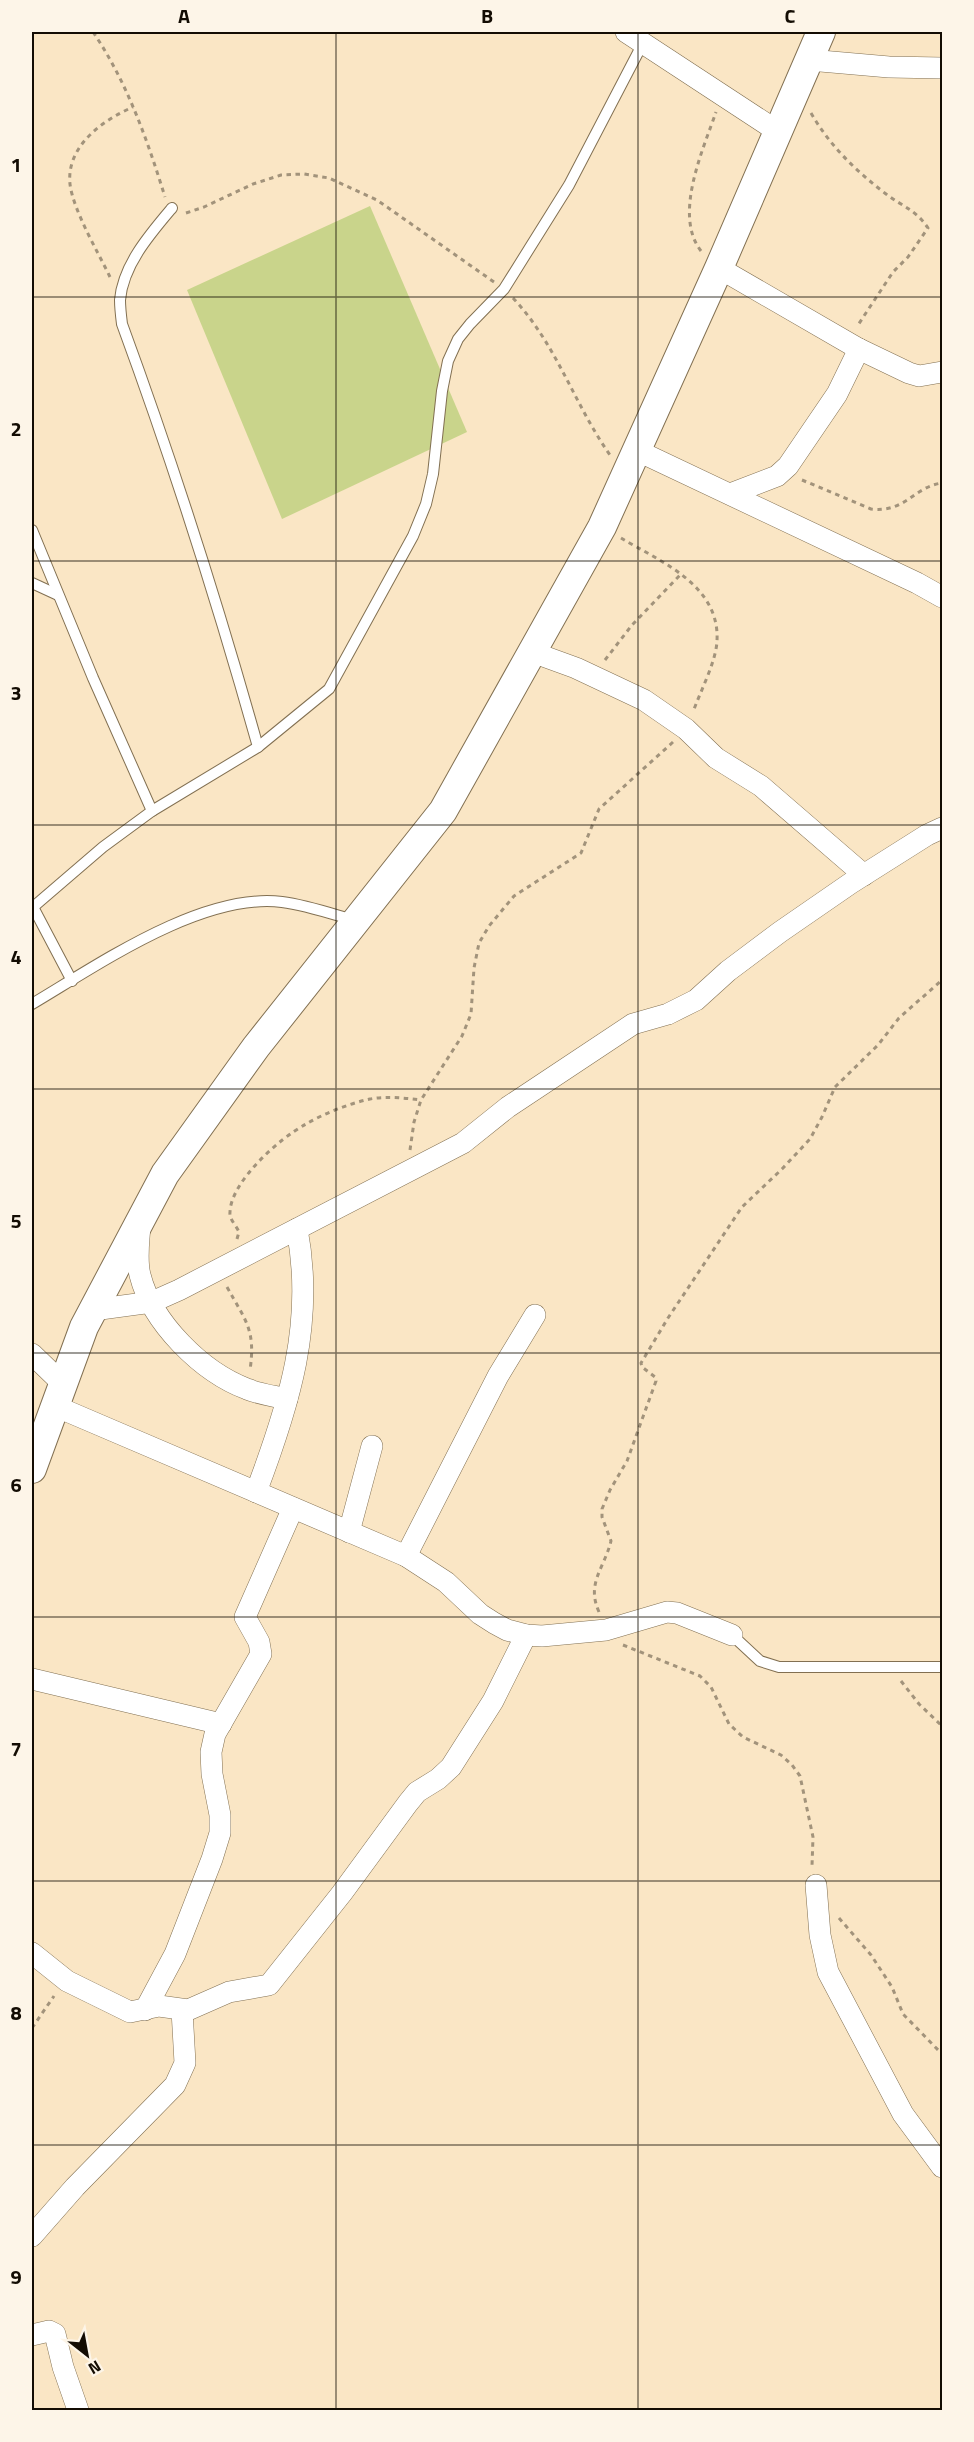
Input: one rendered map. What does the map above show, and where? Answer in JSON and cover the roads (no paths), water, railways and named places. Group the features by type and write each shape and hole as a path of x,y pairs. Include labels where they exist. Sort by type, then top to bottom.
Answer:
{"main road":[{"path":"32,1469 84,1327 165,1174 256,1047 443,811 602,527 822,32"}],"street":[{"path":"634,35 777,131"},
{"path":"809,60 889,67 942,68"},
{"path":"719,268 853,345 909,373 920,376 942,372"},
{"path":"730,494 777,476 788,466 837,394 853,345"},
{"path":"636,450 942,597"},
{"path":"532,652 596,677 644,700 686,729 716,758 760,786 864,876"},
{"path":"93,1310 152,1302 297,1230 463,1143 508,1107 633,1024 668,1014 696,1000 745,958 864,876 927,835 942,828"},
{"path":"140,1221 139,1266 141,1277 164,1325 201,1363 247,1389 287,1399"},
{"path":"256,1492 279,1432 300,1351 304,1298 303,1262 297,1230"},
{"path":"406,1556 498,1376 535,1315"},
{"path":"32,1354 59,1395 256,1492 406,1556 446,1582 480,1614 494,1623 526,1635 542,1636 596,1631 667,1612 677,1613 732,1635"},
{"path":"349,1532 372,1446"},
{"path":"145,2010 175,1954 220,1833 220,1815 212,1774 211,1752 215,1734 261,1654 259,1642 246,1623 245,1617 293,1508"},
{"path":"32,1953 67,1981 130,2012 159,2006 182,2010 193,2008 229,1992 264,1987 273,1982 417,1792 438,1779 451,1767 493,1701 526,1635"},
{"path":"32,1679 221,1724"},
{"path":"816,1885 820,1935 828,1972 903,2114 942,2167"},
{"path":"32,2236 75,2187 175,2085 185,2063 182,2010"},
{"path":"32,2335 49,2331 55,2334 63,2367 78,2410"}],"lane":[{"path":"72,981 32,907 104,847 152,811 258,747 329,689 400,562 426,504 433,474 442,391 448,361 458,339 504,289 569,185 634,35"},
{"path":"172,208 144,241 127,276 120,299 122,324 174,473 258,747"},
{"path":"32,530 152,811"},
{"path":"32,583 58,595"},
{"path":"32,1004 159,930 228,906 280,901 356,921"},
{"path":"732,1635 760,1661 772,1666 791,1668 942,1667"}]}
